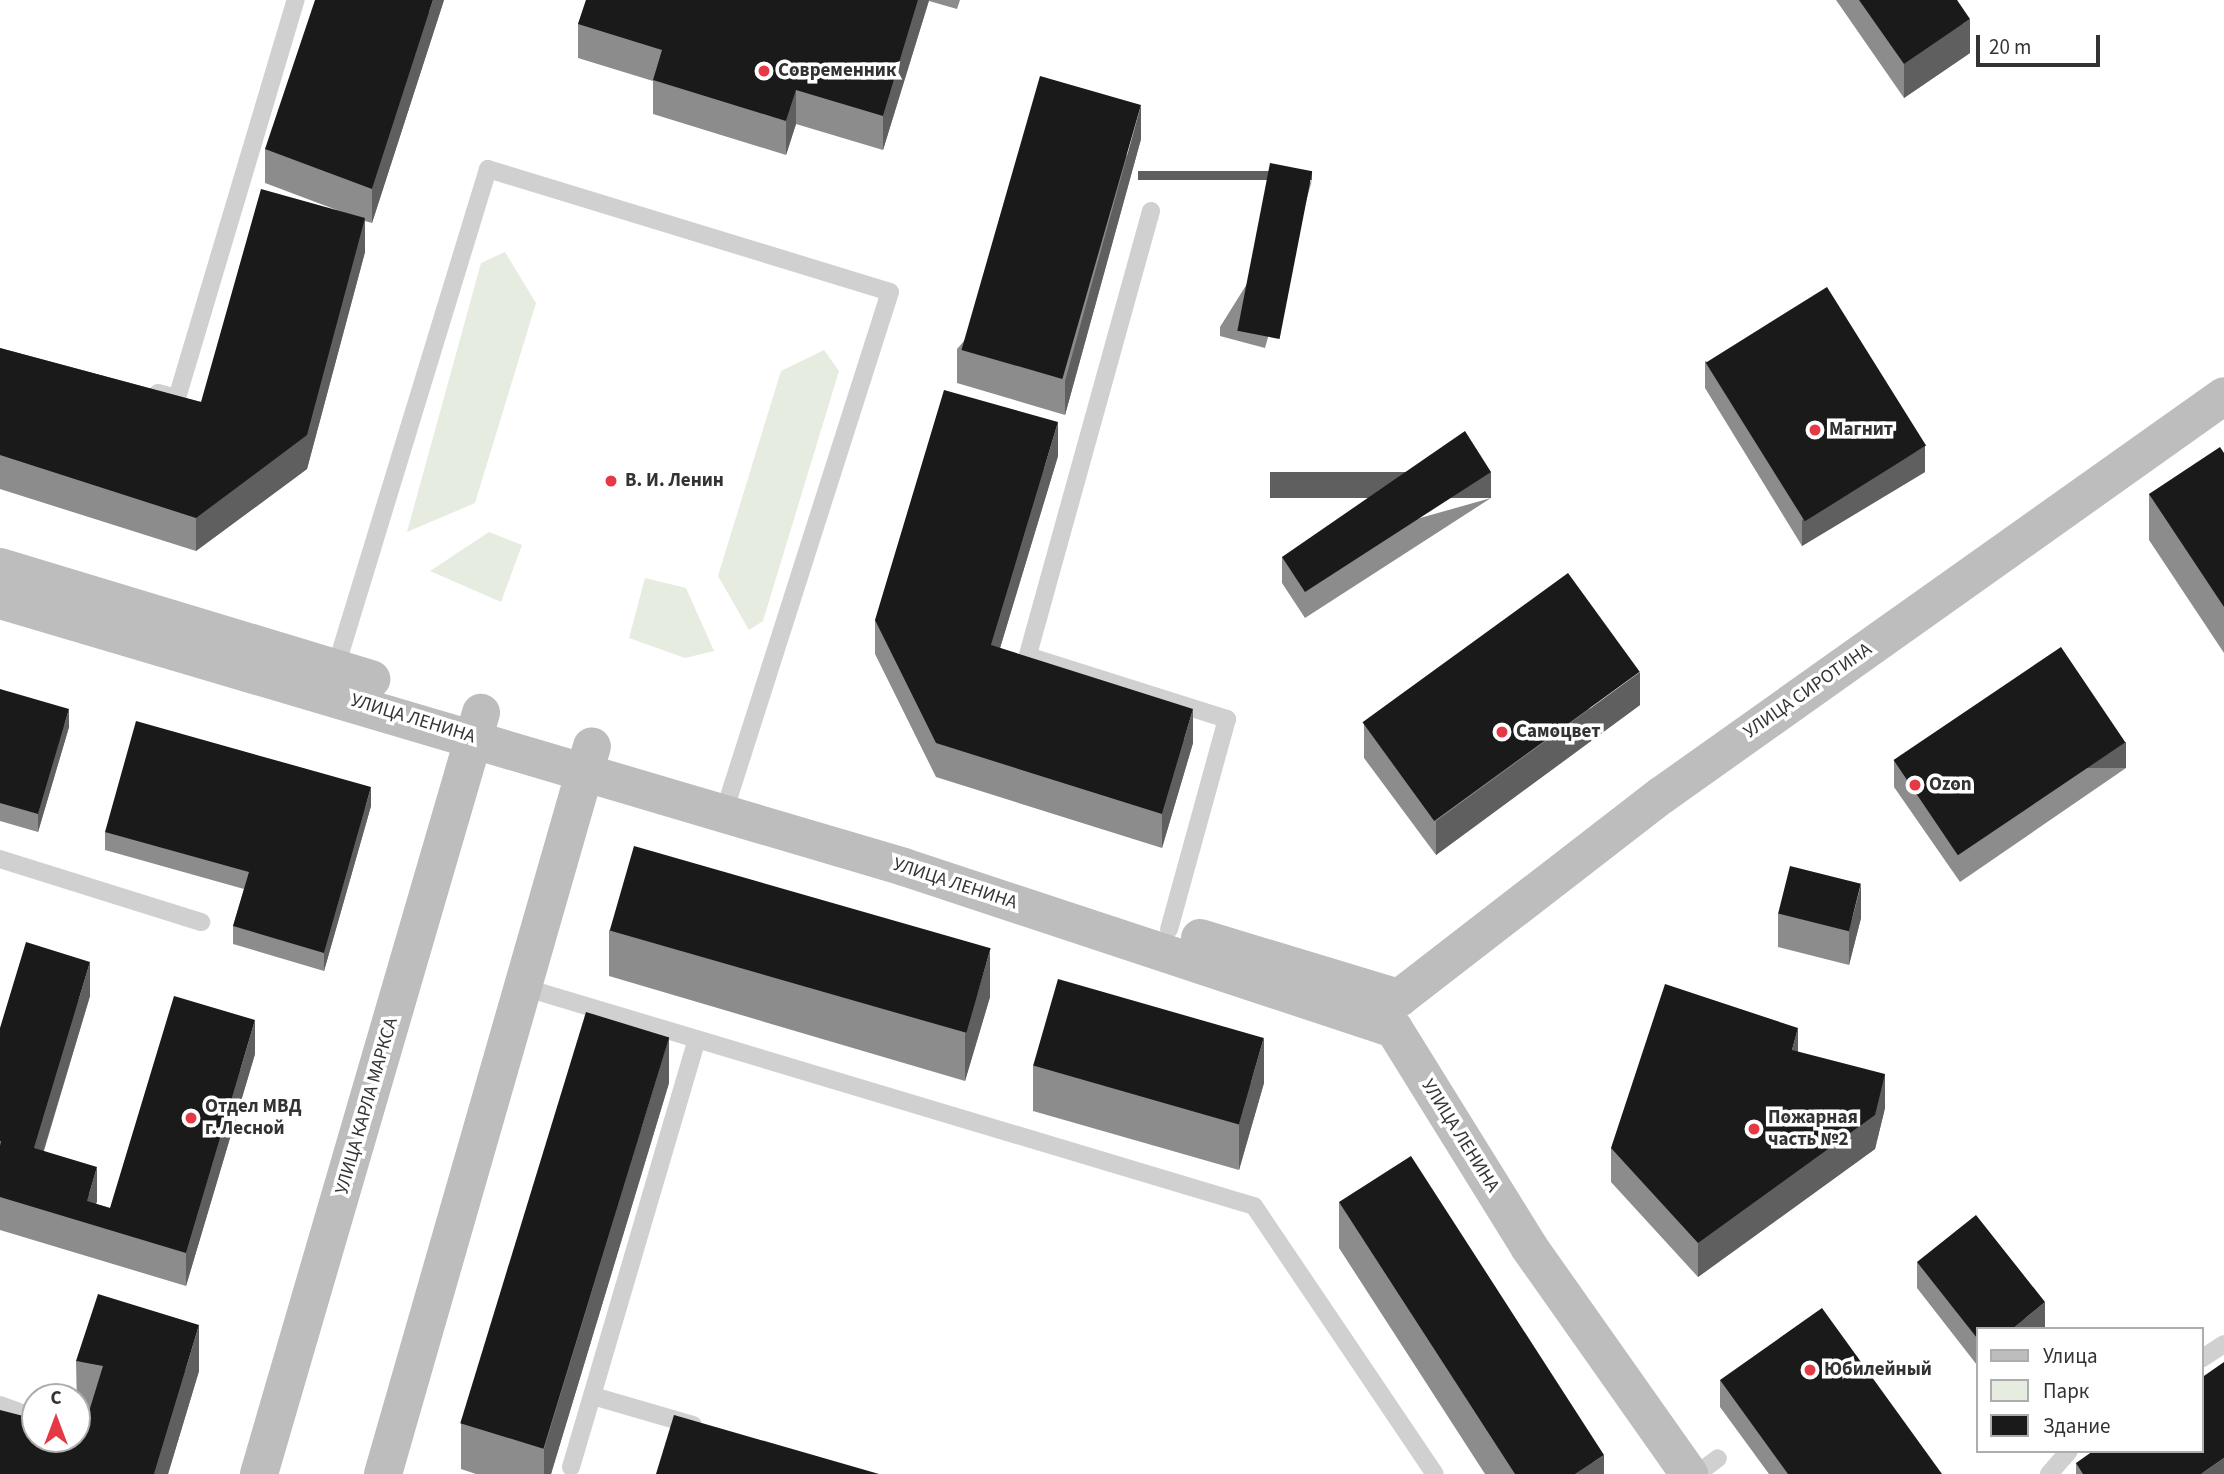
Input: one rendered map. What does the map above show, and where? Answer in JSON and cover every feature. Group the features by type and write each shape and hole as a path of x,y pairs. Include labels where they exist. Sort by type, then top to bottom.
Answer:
{"main road":[{"name":"УЛИЦА СИРОТИНА","path":"1397,1013 1662,795 2221,403"},
{"path":"0,567 332,681"},
{"name":"УЛИЦА ЛЕНИНА","path":"0,600 332,681 728,800 904,867 1397,1013 1529,1247 1704,1466"},
{"name":"УЛИЦА КАРЛА МАРКСА","path":"259,1474 478,725"},
{"path":"383,1474 589,758"},
{"path":"728,800 1169,929 1397,1013"}],"lane":[{"path":"139,387 177,398 296,0"},
{"path":"332,681 488,169 890,292 728,800"},
{"path":"1151,211 1028,656 1227,719 1169,929"},
{"path":"0,860 201,922"},
{"path":"523,987 1254,1206 1434,1474"},
{"path":"571,1467 697,1039"},
{"path":"2203,1358 2224,1344"},
{"path":"593,1395 717,1432"},
{"path":"0,1405 21,1413"},
{"path":"2049,1474 2067,1453"},
{"path":"1697,1474 1704,1466"}],"green space":[{"path":"505,252 536,303 475,503 407,532 481,263"},
{"path":"824,350 839,371 763,621 749,630 718,576 781,371"},
{"path":"489,532 522,545 501,602 430,571"},
{"path":"645,578 686,588 714,651 685,658 629,638"}],"building":[{"path":"315,0 433,0 372,189 265,149"},
{"name":"Современник","path":"586,0 918,0 883,116 796,90 786,121 653,80 662,50 578,24"},
{"path":"1859,0 1957,0 1970,19 1904,64"},
{"path":"1040,76 1141,105 1062,379 961,350"},
{"path":"1270,163 1312,171 1280,339 1237,331"},
{"path":"261,189 365,218 307,435 196,518 0,455 0,348 201,402"},
{"name":"Магнит","path":"1827,287 1926,446 1805,521 1706,363"},
{"path":"944,390 1058,422 991,645 1193,709 1162,814 936,743 875,620"},
{"path":"1465,431 1491,472 1305,592 1282,557"},
{"path":"2220,447 2224,453 2224,607 2149,494"},
{"name":"Самоцвет","path":"1568,573 1640,672 1434,821 1363,722"},
{"path":"2061,647 2125,742 1958,855 1894,760"},
{"path":"0,689 69,709 38,814 0,803"},
{"path":"136,721 371,787 324,953 233,926 249,872 105,832"},
{"path":"634,846 991,948 966,1033 610,931"},
{"path":"1790,866 1861,884 1849,931 1778,914"},
{"name":"Отдел МВД г. Лесной","path":"26,942 90,962 34,1148 97,1167 87,1201 110,1208 174,996 255,1020 186,1253 0,1197 0,1028"},
{"path":"1058,979 1264,1038 1239,1124 1033,1066"},
{"name":"Пожарная часть №2","path":"1665,984 1798,1028 1792,1050 1885,1074 1875,1115 1698,1243 1611,1148"},
{"path":"586,1012 669,1037 543,1449 460,1423"},
{"path":"1411,1156 1604,1455 1575,1474 1515,1474 1339,1202"},
{"path":"1976,1215 2045,1302 2014,1327 1976,1327 1976,1337 1917,1262"},
{"path":"98,1294 199,1325 154,1474 0,1474 0,1410 21,1415 21,1453 91,1453 91,1405 103,1366 76,1361"},
{"name":"Юбилейный","path":"1822,1308 1942,1474 1788,1474 1720,1380"},
{"path":"2224,1362 2224,1458 2201,1474 2083,1474 2076,1463 2090,1453 2203,1453 2203,1377"},
{"path":"674,1415 879,1474 656,1474"}],"place":[{"name":"Современник","path":"764,71"},
{"name":"Магнит","path":"1815,430"},
{"name":"В. И. Ленин","path":"611,481"},
{"name":"Самоцвет","path":"1502,732"},
{"name":"Ozon","path":"1915,785"},
{"name":"Отдел МВД г. Лесной","path":"191,1118"},
{"name":"Пожарная часть №2","path":"1754,1129"},
{"name":"Юбилейный","path":"1810,1370"}]}
